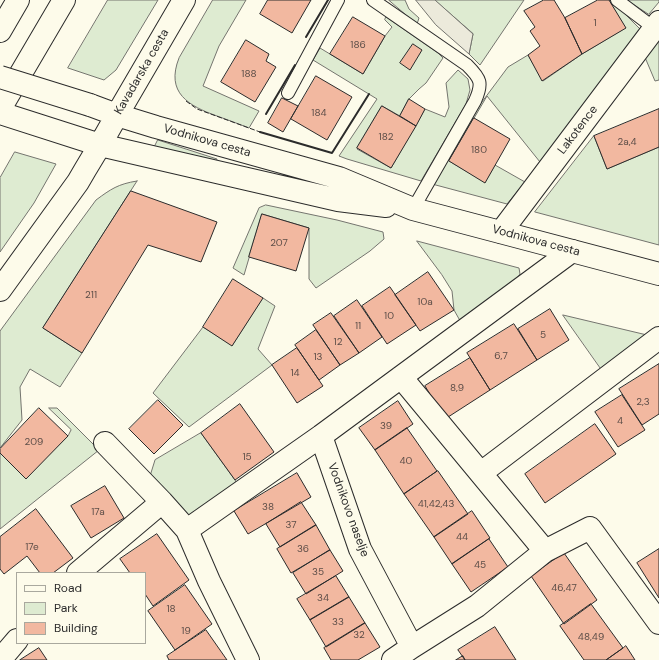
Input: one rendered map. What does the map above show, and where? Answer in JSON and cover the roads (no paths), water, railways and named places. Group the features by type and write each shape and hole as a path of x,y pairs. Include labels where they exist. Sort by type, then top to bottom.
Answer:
{"main road":[{"path":"0,31 18,0"},
{"path":"0,109 64,0"},
{"name":"Kavadarska cesta","path":"0,290 78,182 184,0"},
{"name":"Lakotence","path":"501,232 658,27"},
{"name":"Vodnikova cesta","path":"0,77 163,129 338,178 413,209"},
{"name":"Vodnikova cesta","path":"0,113 100,145 338,200 413,209 659,274"},
{"path":"188,530 321,436 572,251"},
{"path":"481,473 659,338"},
{"path":"401,377 545,551"},
{"name":"Vodnikovo naselje","path":"321,436 360,549 412,647"},
{"path":"105,443 188,530 209,581 248,660"},
{"path":"79,572 162,502"},
{"path":"393,660 477,606 545,551 590,528 659,623"},
{"path":"0,660 16,641"}],"lane":[{"path":"288,93 338,0"},
{"path":"373,0 467,65 479,79 479,92 475,101 413,209"},
{"name":"Lakotence","path":"617,0 658,27"}]}
